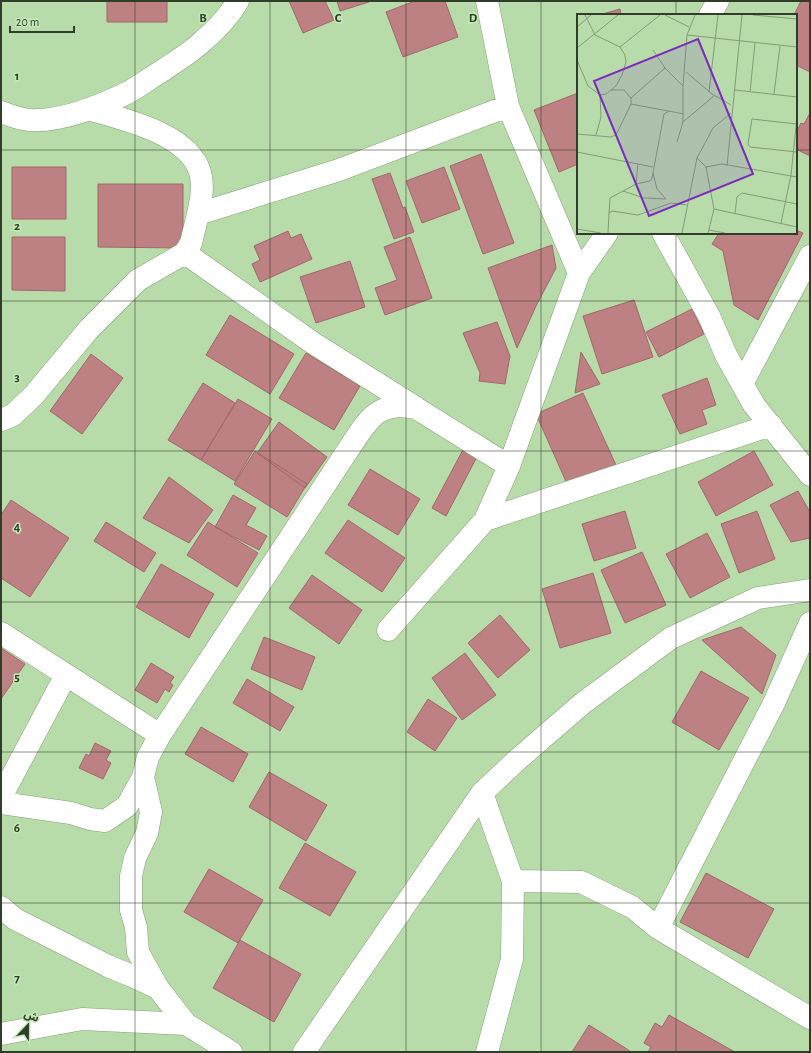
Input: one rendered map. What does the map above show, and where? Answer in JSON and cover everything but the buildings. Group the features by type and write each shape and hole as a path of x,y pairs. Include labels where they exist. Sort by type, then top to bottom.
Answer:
{"street":[{"path":"1,112 16,118 30,120 61,118 88,109 130,91 204,41 229,15 238,1"},
{"path":"487,1 508,106 579,274"},
{"path":"711,14 718,1"},
{"path":"198,214 339,170 508,106"},
{"path":"1,420 13,415 34,395 89,329 138,280 185,253 191,243 202,198 200,171 194,161 177,142 164,135 88,109"},
{"path":"388,630 485,520 509,466 579,274 606,234"},
{"path":"664,234 709,316 727,357 754,405 810,475"},
{"path":"185,253 313,343 509,466"},
{"path":"742,384 810,256"},
{"path":"1,803 71,813 90,819 105,821 127,806 143,776 148,757 160,735 341,459 370,418 393,405 404,405 416,408"},
{"path":"485,520 771,425"},
{"path":"304,1052 482,793 517,760 583,703 671,638 758,598 810,590"},
{"path":"658,928 774,703 810,623"},
{"path":"1,633 160,735"},
{"path":"1,797 66,675"},
{"path":"143,776 151,812 147,834 135,858 131,876 130,896 131,910 136,927 138,952 158,988 186,1024 232,1052"},
{"path":"482,793 513,881 512,959 488,1052"},
{"path":"513,881 581,882 632,907 658,928 810,1018"},
{"path":"1,907 15,919 108,966 158,988"},
{"path":"1,1034 82,1019 186,1024"}]}
